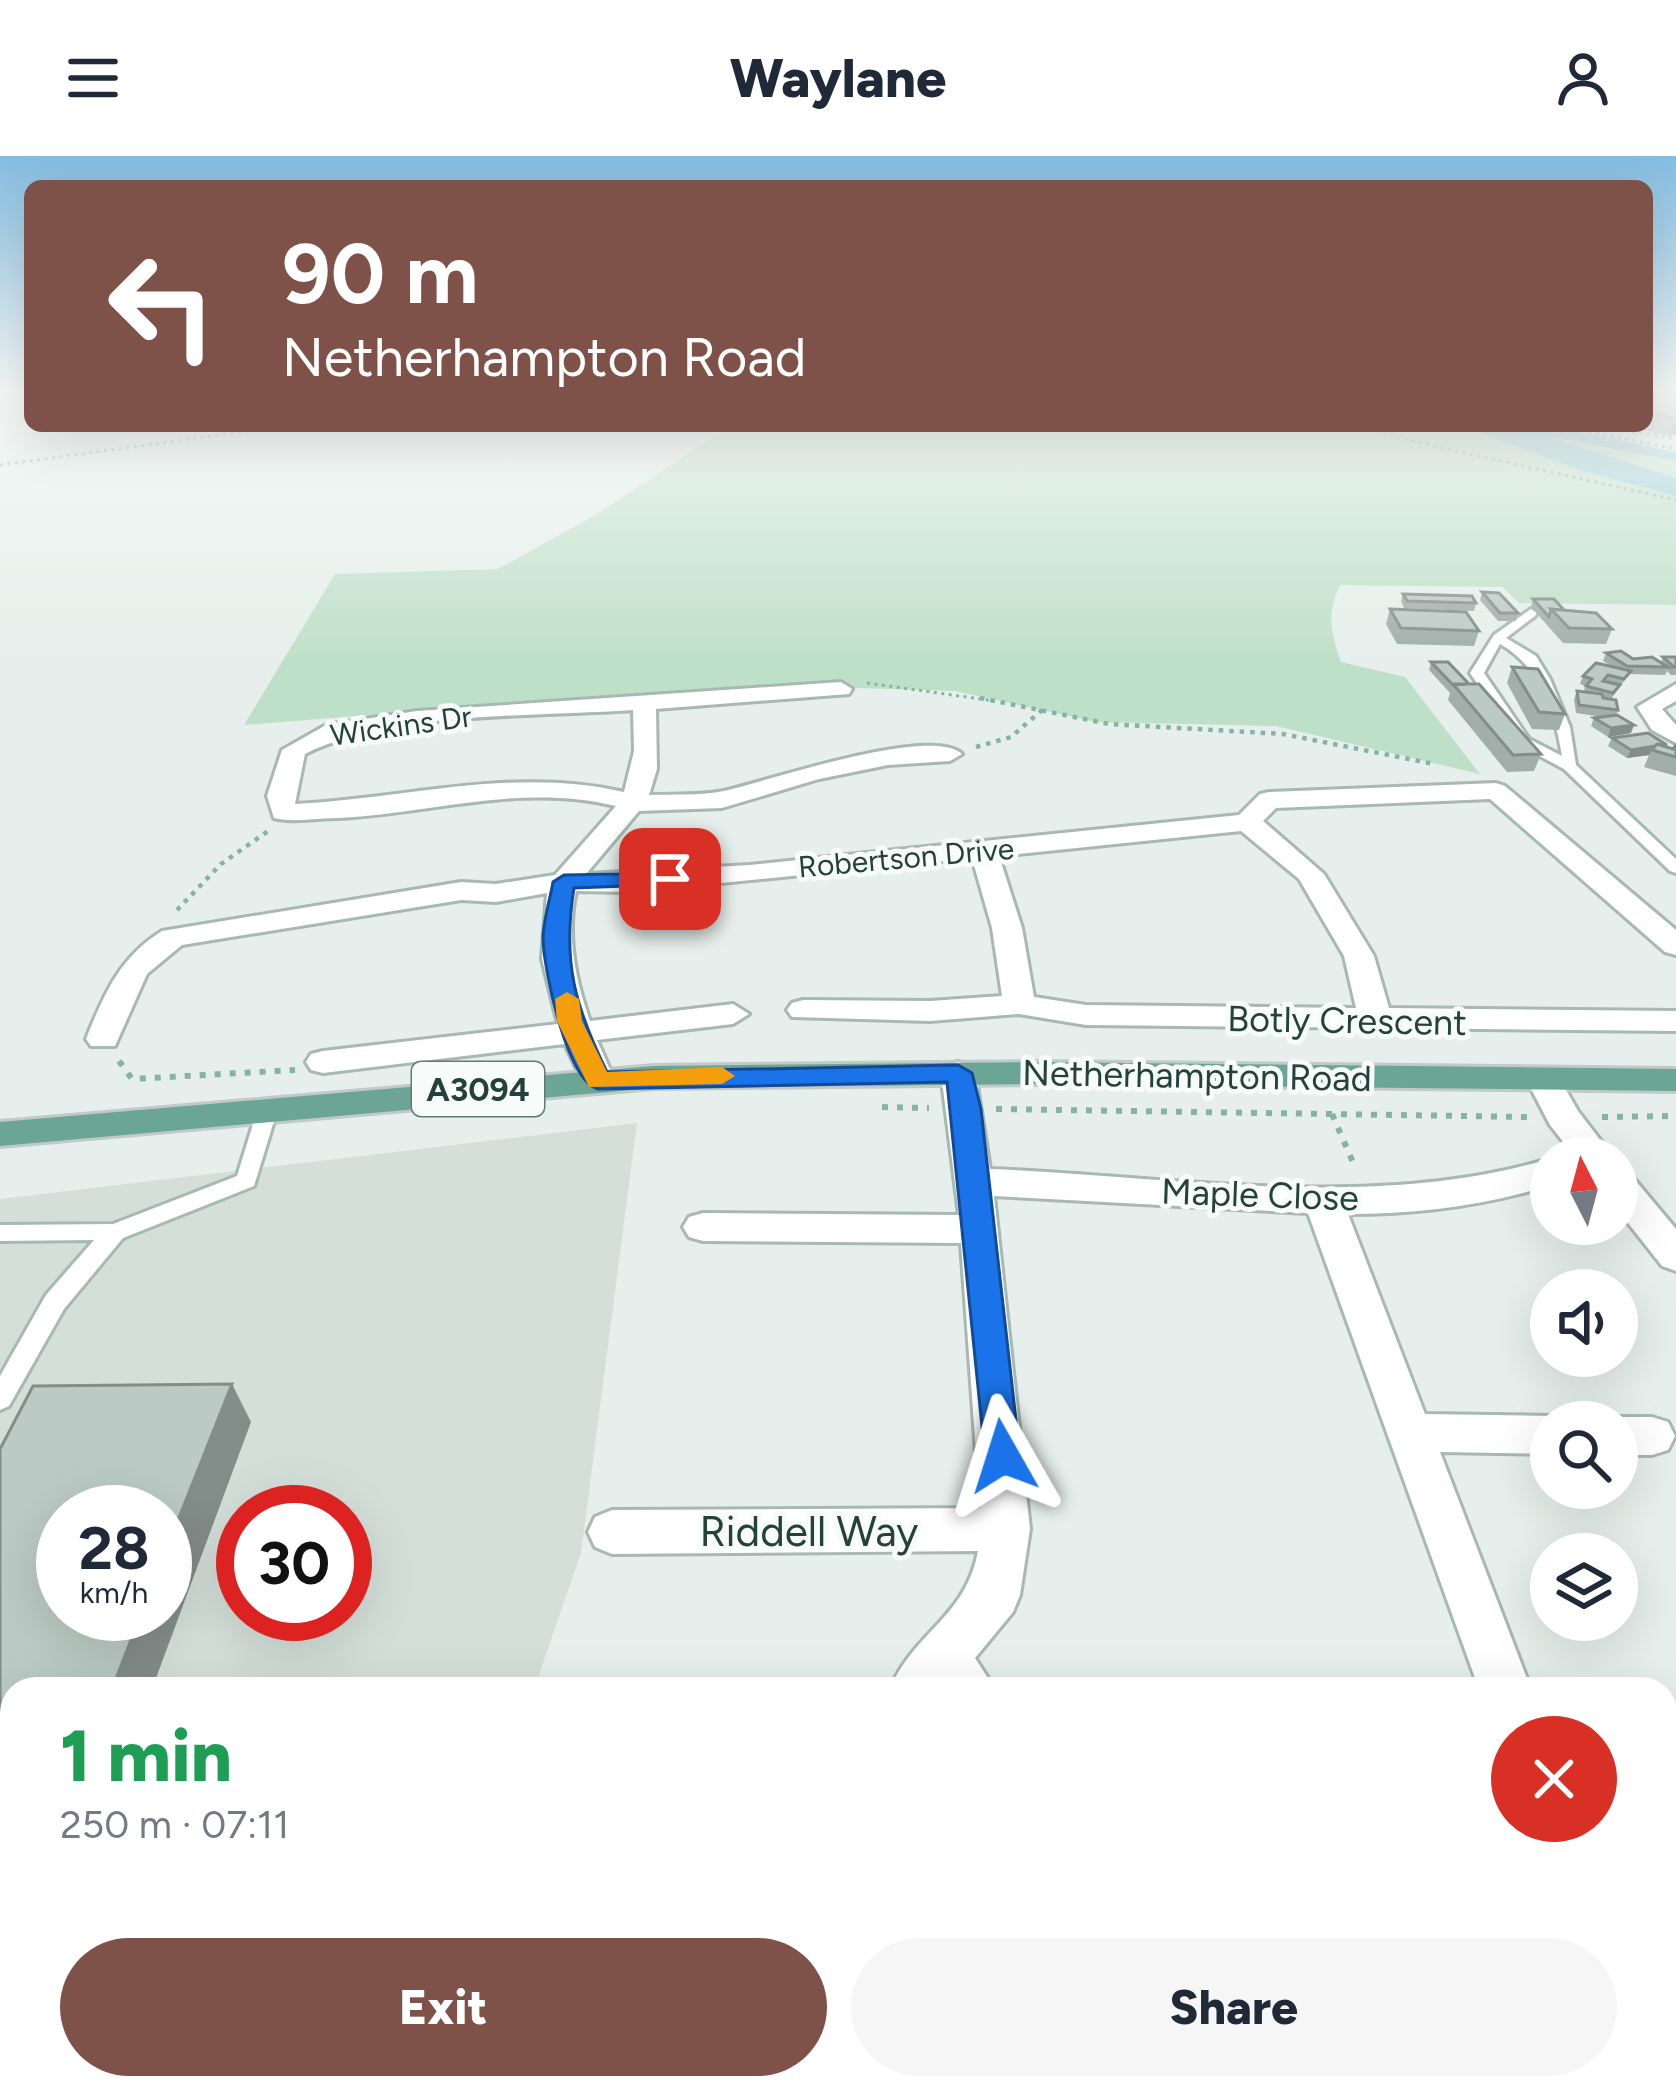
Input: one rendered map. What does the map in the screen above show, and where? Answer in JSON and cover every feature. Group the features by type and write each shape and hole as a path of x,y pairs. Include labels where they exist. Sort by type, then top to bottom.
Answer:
{"main road":[{"name":"Netherhampton Road","path":"0,1134 598,1081 958,1073 1676,1080"}],"street":[{"path":"598,1081 574,1029 554,938 564,882 635,803 650,759 644,703 841,689"},
{"path":"1676,692 1649,707 1660,725 1676,736"},
{"name":"Wickins Dr","path":"284,812 280,796 294,750 334,730 417,718 644,703"},
{"path":"284,812 375,808 502,788 573,788 635,803 722,800 814,772 888,758 950,754"},
{"path":"1376,1017 1359,956 1310,874 1247,822 1269,800 1496,791 1676,946"},
{"name":"Robertson Drive","path":"152,948 173,938 365,904 564,882 630,883 984,851 1247,822"},
{"path":"984,851 1006,928 1019,1004"},
{"path":"103,1039 130,970 152,948"},
{"name":"Botly Crescent","path":"803,1010 930,1011 1019,1004 1086,1015 1676,1021"},
{"path":"323,1062 733,1014"},
{"path":"943,1677 995,1595 1006,1529 980,1228 967,1109 958,1073"},
{"path":"1543,1078 1579,1137"},
{"name":"Maple Close","path":"974,1182 1426,1199 1492,1192 1530,1178"},
{"path":"1345,1199 1412,1432 1501,1677"},
{"path":"1638,1210 1676,1256"},
{"path":"703,1227 858,1239 980,1228"},
{"path":"1412,1432 1530,1435"},
{"name":"Riddell Way","path":"611,1532 1006,1529"}],"lane":[{"path":"1531,613 1498,638 1478,674 1524,742 1570,766 1676,868"},
{"path":"1498,638 1533,660 1572,750 1570,766"},
{"path":"0,1232 115,1232 246,1181 268,1108"},
{"path":"0,1399 56,1302 115,1232"}],"path":[{"path":"1585,480 1676,500"},
{"path":"841,689 849,682 905,686 1109,724 1283,734 1452,767"},
{"path":"950,754 1011,737 1042,710"},
{"path":"152,948 175,912 221,864 266,836 284,812"},
{"path":"875,1107 1676,1116"},
{"path":"1332,1114 1345,1199"}],"shaded area":[{"path":"637,1123 581,1553 538,1677 0,1677 0,1199"}],"green space":[{"path":"649,480 1615,480 1676,496 1676,605 1519,603 1503,587 1340,585 1332,623 1341,662 1405,677 1480,774 1276,726 1096,722 955,691 825,687 571,699 244,725 335,574 498,569"}],"water":[{"path":"1615,480 1676,480 1676,496"}],"building":[{"path":"1482,592 1499,593 1518,613 1500,613"},
{"path":"1403,594 1472,596 1476,603 1407,601"},
{"path":"1533,599 1554,599 1564,610 1551,609 1549,617"},
{"path":"1390,609 1466,612 1479,631 1401,628"},
{"path":"1551,609 1596,613 1612,629 1569,628"},
{"path":"1621,651 1633,659 1652,657 1668,667 1627,666 1606,653"},
{"path":"1431,662 1448,662 1469,684 1453,685"},
{"path":"1596,663 1631,671 1624,679 1608,675 1603,681 1620,685 1613,693 1586,686 1592,679 1583,676"},
{"path":"1512,667 1538,669 1565,714 1539,712"},
{"path":"1453,684 1479,684 1541,754 1513,755"},
{"path":"1577,691 1616,700 1618,710 1579,705"},
{"path":"1617,715 1634,725 1611,728 1594,718"},
{"path":"1648,733 1667,745 1631,750 1612,738"},
{"path":"1657,744 1673,749 1676,745 1676,757 1652,750"},
{"path":"232,1384 192,1485 36,1485 36,1641 131,1641 117,1677 0,1677 0,1449 33,1386"}],"slow traffic":[{"path":"567,999 570,1021 598,1081 722,1076"}],"route":[{"path":"670,879 564,882 554,938 570,1021 598,1081 958,1073 967,1109 1003,1456"}]}
